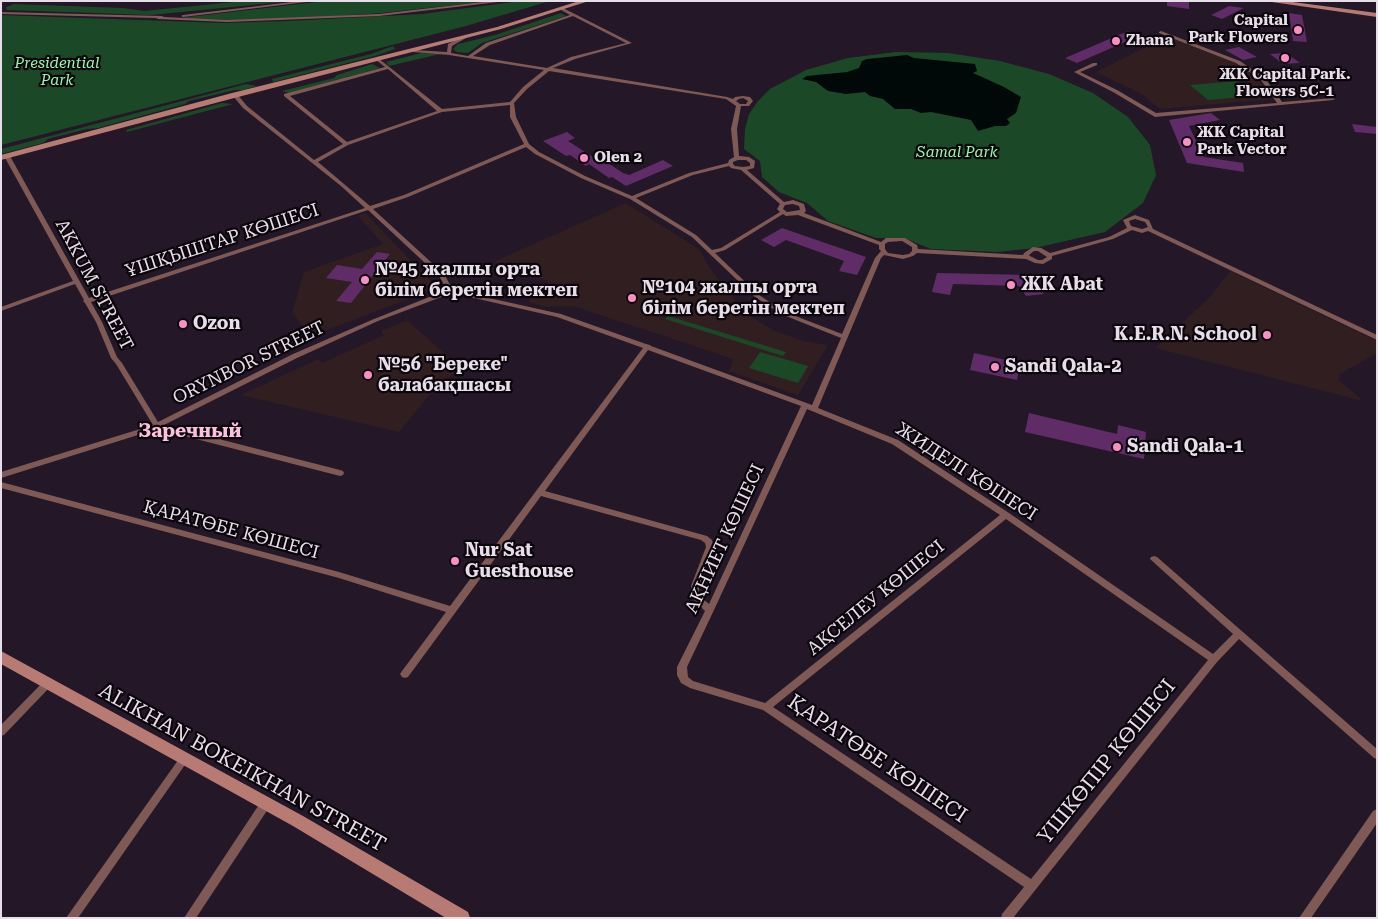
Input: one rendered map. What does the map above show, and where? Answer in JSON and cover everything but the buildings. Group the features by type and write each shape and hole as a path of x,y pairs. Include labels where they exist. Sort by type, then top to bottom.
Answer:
{"main road":[{"path":"4,157 235,95 413,51 586,1"},
{"path":"1268,1 1377,16"},
{"path":"1314,1 1377,9"},
{"name":"ALIKHAN BOKEIKHAN STREET","path":"1,656 47,684 266,804 462,918"}],"street":[{"path":"158,18 313,1"},
{"path":"1,13 227,21 373,15 505,1"},
{"path":"314,162 346,144 441,111 512,103 525,88 548,69 573,58 630,43 562,9"},
{"path":"470,57 482,47 496,40 573,15"},
{"path":"1161,32 1238,62 1263,80 1281,104"},
{"path":"449,54 450,45 464,37"},
{"path":"413,51 470,57 727,98 739,105 749,104 751,100 743,97 737,98 734,101"},
{"path":"378,59 441,111"},
{"path":"1095,64 1076,72 1115,91 1155,115 1333,99"},
{"path":"346,144 286,95 388,68"},
{"path":"235,95 245,107 343,185 430,263 442,275 451,290"},
{"path":"512,103 513,117 528,145 537,153 583,177 632,198 694,236 757,296 783,313 845,338"},
{"path":"737,158 734,129 739,105"},
{"name":"ҰШҚЫШТАР КӨШЕСІ","path":"86,301 406,196 528,145"},
{"name":"AKKUM STREET","path":"4,157 99,322 114,358 119,363 157,426"},
{"path":"632,198 691,174 730,164 732,160 737,158 747,158 753,162 752,167 744,169 738,169 730,164"},
{"path":"744,169 783,204"},
{"path":"783,204 793,202 802,206 803,211 799,214"},
{"path":"783,204 780,207 783,212 799,214 883,248 894,257 911,255 916,251 1027,257 1037,262 1043,262 1050,258 1049,255"},
{"path":"712,252 723,249 783,212"},
{"path":"1149,229 1151,225 1147,221 1135,217 1126,220 1130,228 1142,231 1149,229 1377,338"},
{"path":"1027,257 1026,254 1033,249 1039,249 1049,255 1111,238 1130,228"},
{"path":"814,408 886,240 903,239 915,246 916,251"},
{"path":"1,309 76,282"},
{"name":"ЖИДЕЛІ КӨШЕСІ","path":"451,290 559,315 814,408 895,442 1006,515 1214,659"},
{"name":"ORYNBOR STREET","path":"1,475 157,426 296,356 376,320 451,290"},
{"path":"405,674 648,346"},
{"name":"АҚНИЕТ КӨШЕСІ","path":"690,684 684,680 682,667 805,405"},
{"path":"157,426 340,473"},
{"name":"ҚАРАТӨБЕ КӨШЕСІ","path":"1,485 339,575 451,610"},
{"path":"540,493 704,538 710,542 710,547 695,586 695,597 710,610"},
{"name":"АҚСЕЛЕУ КӨШЕСІ","path":"766,707 1006,515"},
{"path":"1154,559 1377,755"},
{"name":"ҮШКӨПІР КӨШЕСІ","path":"1006,918 1214,659 1239,633"},
{"path":"1,732 47,684"},
{"name":"ҚАРАТӨБЕ КӨШЕСІ","path":"690,684 766,707 1032,886"},
{"path":"71,918 184,759"},
{"path":"189,918 266,804"},
{"path":"1304,918 1377,814"}],"shaded area":[{"path":"1168,36 1231,59 1264,85 1273,99 1160,109 1143,95 1096,72"},
{"path":"907,55 914,58 975,64 977,71 973,73 1021,97 1016,113 1007,119 1010,123 1006,126 995,126 978,131 971,120 931,112 921,113 911,109 895,109 883,99 870,96 865,92 846,94 828,91 816,82 802,79 807,76 847,72 859,68 862,61 867,59"},
{"name":"№104 жалпы орта білім беретін мектеп","path":"626,203 700,250 709,267 730,295 750,316 773,330 803,341 828,345 798,395 729,371 733,359 573,306 548,307 528,302 549,281 508,270 495,261"},
{"name":"№45 жалпы орта білім беретін мектеп","path":"365,213 437,288 311,336 292,313 304,272 383,244 358,216"},
{"name":"K.E.R.N. School","path":"1230,271 1377,341 1377,353 1340,374 1339,380 1363,401 1155,348 1209,298"},
{"name":"№56 \"Береке\" балабақшасы","path":"407,320 463,370 441,381 399,432 241,395 318,359 322,363 384,335 381,331"}],"green space":[{"path":"244,1 293,1 151,15 7,10 6,7 14,4 123,8 144,11"},
{"path":"325,1 491,1 381,13 305,18 172,19"},
{"name":"Presidential Park","path":"520,1 550,1 466,26 1,145 1,15 222,23 422,14"},
{"path":"561,13 566,16 482,43 468,53 457,52 453,49 458,44 495,35"},
{"path":"393,46 395,49 375,56 273,82 272,79 371,54"},
{"name":"Samal Park","path":"896,52 948,53 1000,61 1049,74 1093,93 1128,117 1150,145 1156,175 1143,203 1105,232 1035,248 997,252 931,249 904,238 876,238 828,221 807,203 779,192 762,177 760,161 744,149 745,129 749,114 770,89 806,70 848,58"},
{"path":"421,53 440,54 389,66 386,62"},
{"path":"372,64 380,68 289,93 282,91 334,78 337,75"},
{"path":"1237,81 1256,96 1208,100 1190,85"},
{"path":"246,84 257,86 189,101 185,104 98,128 48,139 43,143 1,154 1,149"},
{"path":"222,103 233,104 127,132 126,130"},
{"path":"668,316 786,352 783,356 665,319"},
{"path":"760,352 808,366 798,383 749,368"}],"place":[{"name":"Capital Park Flowers","path":"1298,30"},
{"name":"Zhana","path":"1116,41"},
{"name":"ЖК Capital Park. Flowers 5C-1","path":"1285,58"},
{"name":"ЖК Capital Park Vector","path":"1187,142"},
{"name":"Olen 2","path":"584,158"},
{"name":"№45 жалпы орта білім беретін мектеп","path":"365,280"},
{"name":"ЖК Abat","path":"1011,285"},
{"name":"№104 жалпы орта білім беретін мектеп","path":"632,298"},
{"name":"Ozon","path":"183,324"},
{"name":"K.E.R.N. School","path":"1267,335"},
{"name":"Sandi Qala-2","path":"995,367"},
{"name":"№56 \"Береке\" балабақшасы","path":"368,375"},
{"name":"Sandi Qala-1","path":"1117,447"},
{"name":"Nur Sat Guesthouse","path":"455,561"}],"district":[{"name":"Заречный","path":"190,431"}]}
